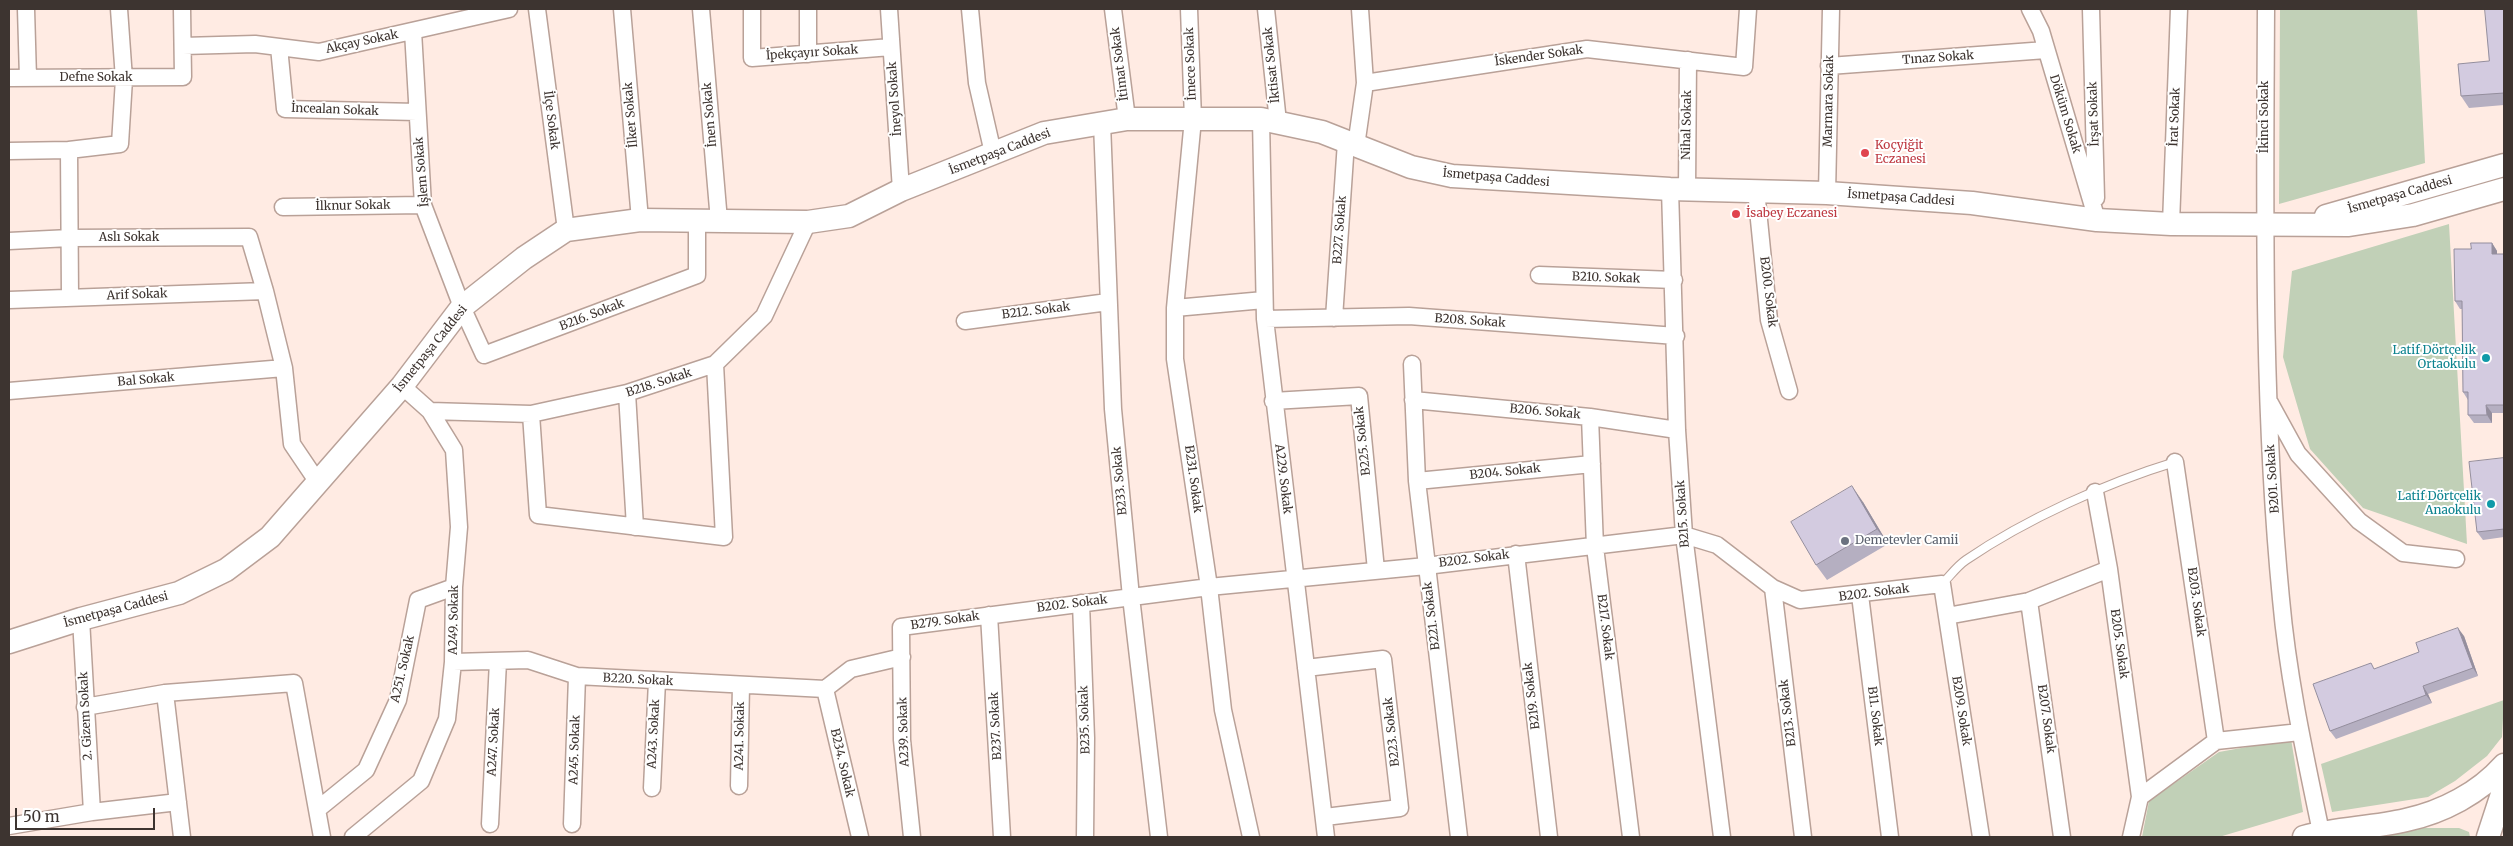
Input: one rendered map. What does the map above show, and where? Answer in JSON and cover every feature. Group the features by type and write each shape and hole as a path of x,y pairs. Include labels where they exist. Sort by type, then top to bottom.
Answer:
{"main road":[{"name":"İsmetpaşa Caddesi","path":"9,642 81,619 179,593 226,570 270,537 317,480 402,386 462,307 524,258 566,230 640,220 808,222 850,216 901,190 1044,133 1127,120 1269,120 1322,132 1410,167 1452,176 1678,189 1827,193 1972,203 2097,220 2171,224 2349,225 2412,215 2504,189"},
{"name":"İsmetpaşa Caddesi","path":"2296,224 2504,165"},
{"path":"2313,835 2407,820 2444,808 2468,796 2489,781 2504,765"},
{"path":"2490,830 2504,788"},
{"path":"2468,796 2483,800 2490,810 2490,830"}],"street":[{"path":"26,9 28,78"},
{"path":"9,151 69,150 120,144 124,79 119,9"},
{"path":"182,9 183,46"},
{"name":"Akçay Sokak","path":"183,46 255,44 319,52 509,9"},
{"name":"İlçe Sokak","path":"537,9 566,230"},
{"name":"İlker Sokak","path":"622,9 640,220"},
{"name":"İnen Sokak","path":"701,9 719,221"},
{"name":"İpekçayır Sokak","path":"752,9 752,58 892,48"},
{"path":"808,9 808,54"},
{"name":"İneyol Sokak","path":"889,9 901,190"},
{"path":"970,9 977,84 994,153"},
{"name":"İtimat Sokak","path":"1113,9 1127,120"},
{"name":"İmece Sokak","path":"1189,9 1193,119"},
{"name":"İktisat Sokak","path":"1266,9 1269,120"},
{"name":"B227. Sokak","path":"1334,318 1351,144 1365,83 1360,9"},
{"name":"İskender Sokak","path":"1365,83 1587,49 1744,67 1748,9"},
{"name":"Marmara Sokak","path":"1827,193 1831,9"},
{"name":"Döküm Sokak","path":"2030,9 2046,50 2097,220"},
{"name":"İrşat Sokak","path":"2091,9 2097,220"},
{"name":"İrat Sokak","path":"2171,224 2179,9"},
{"name":"İkinci Sokak","path":"2264,226 2266,9"},
{"name":"İşlem Sokak","path":"414,31 423,205 462,307"},
{"name":"Defne Sokak","path":"9,78 124,79 183,77 183,46"},
{"name":"İncealan Sokak","path":"279,47 285,108 417,112"},
{"name":"Tınaz Sokak","path":"1829,66 2046,50"},
{"name":"Nihal Sokak","path":"1678,189 1688,60"},
{"name":"B231. Sokak","path":"1193,119 1175,308 1175,359 1209,587 1223,710 1250,837"},
{"name":"A229. Sokak","path":"1269,120 1265,319 1273,401 1326,837"},
{"name":"B233. Sokak","path":"1102,123 1113,409 1131,597 1159,837"},
{"path":"69,150 70,297"},
{"name":"B215. Sokak","path":"1678,189 1674,280 1677,430 1684,535 1722,837"},
{"name":"B200. Sokak","path":"1756,190 1769,320 1789,391"},
{"name":"İlknur Sokak","path":"283,207 423,205"},
{"name":"B216. Sokak","path":"462,307 484,355 697,275 697,221"},
{"name":"B218. Sokak","path":"430,411 531,414 627,393 716,364 764,316 808,222"},
{"name":"B201. Sokak","path":"2264,226 2268,398 2281,600 2313,835"},
{"name":"Aslı Sokak","path":"9,241 70,238 249,237 265,291"},
{"name":"B210. Sokak","path":"1539,275 1674,280"},
{"path":"265,291 284,368 292,444 317,480"},
{"name":"Arif Sokak","path":"9,300 265,291"},
{"path":"1175,308 1264,300"},
{"name":"B212. Sokak","path":"965,321 1108,302"},
{"name":"B208. Sokak","path":"1265,319 1409,316 1676,336"},
{"path":"531,414 538,515 724,537 716,364"},
{"name":"B221. Sokak","path":"1412,364 1417,481 1459,837"},
{"name":"Bal Sokak","path":"9,391 284,368"},
{"name":"A249. Sokak","path":"353,837 421,782 447,720 453,662 454,587 460,527 454,450 430,411 402,386"},
{"path":"627,393 635,527"},
{"name":"B225. Sokak","path":"1273,401 1359,396 1376,570"},
{"path":"2268,398 2298,454 2359,521 2403,552 2456,559"},
{"name":"B206. Sokak","path":"1413,400 1590,417 1677,430"},
{"name":"B217. Sokak","path":"1590,417 1595,547 1632,837"},
{"name":"B203. Sokak","path":"2175,462 2216,741"},
{"name":"B204. Sokak","path":"1417,481 1592,464"},
{"name":"B205. Sokak","path":"2095,492 2109,568 2140,797"},
{"name":"B202. Sokak","path":"989,614 1209,587 1426,566 1684,535 1716,545 1773,588 1800,600 1860,595 1942,584"},
{"name":"B219. Sokak","path":"1516,554 1549,837"},
{"path":"1947,616 2029,601 2109,568"},
{"name":"B209. Sokak","path":"1942,584 1981,837"},
{"name":"A251. Sokak","path":"318,809 366,770 398,700 418,600 454,587"},
{"name":"B213. Sokak","path":"1773,588 1803,837"},
{"name":"B11. Sokak","path":"1860,595 1890,837"},
{"name":"B207. Sokak","path":"2029,601 2062,837"},
{"name":"B235. Sokak","path":"1080,603 1086,738 1085,837"},
{"name":"B279. Sokak","path":"901,627 989,614"},
{"name":"B237. Sokak","path":"989,614 1002,837"},
{"name":"2. Gizem Sokak","path":"81,619 92,812"},
{"name":"A239. Sokak","path":"901,627 902,740 912,837"},
{"path":"825,689 851,669 902,656"},
{"name":"B223. Sokak","path":"1306,668 1384,659 1400,808 1325,818"},
{"name":"A247. Sokak","path":"490,824 498,660"},
{"name":"B220. Sokak","path":"453,662 528,660 577,676 825,689"},
{"name":"A245. Sokak","path":"572,824 577,676"},
{"name":"A243. Sokak","path":"652,788 657,681"},
{"path":"85,707 165,693 294,683 322,837"},
{"name":"A241. Sokak","path":"739,786 741,685"},
{"name":"B234. Sokak","path":"825,689 860,837"},
{"path":"165,693 182,837"},
{"path":"2131,837 2140,797 2216,741 2300,732"},
{"path":"9,826 92,812 178,802"}],"lane":[{"path":"1942,584 1965,561 2024,527 2141,472 2175,462"}],"green space":[{"path":"2280,9 2417,9 2425,163 2279,204"},
{"path":"2449,224 2467,544 2363,508 2310,449 2283,357 2292,271"},
{"path":"2504,700 2502,737 2487,756 2455,781 2428,797 2332,812 2321,764"},
{"path":"2291,739 2303,812 2219,837 2142,837 2149,801 2219,752"},
{"path":"2415,828 2459,828 2469,832 2470,837 2365,837"}],"building":[{"path":"2485,9 2504,9 2504,93 2461,96 2458,64 2489,61"},
{"name":"Latif Dörtçelik Ortaokulu","path":"2471,243 2492,243 2492,254 2504,254 2504,405 2486,405 2487,415 2468,415 2468,392 2463,392 2462,301 2455,301 2454,249 2471,249"},
{"name":"Latif Dörtçelik Anaokulu","path":"2504,458 2504,529 2477,532 2469,462"},
{"path":"1852,486 1877,529 1816,565 1791,522"},
{"path":"2458,628 2473,668 2423,686 2426,695 2330,731 2313,684 2371,663 2374,669 2419,652 2416,643"}],"place":[{"name":"Koçyiğit Eczanesi","path":"1865,153"},
{"name":"İsabey Eczanesi","path":"1736,214"},
{"name":"Latif Dörtçelik Ortaokulu","path":"2486,358"},
{"name":"Latif Dörtçelik Anaokulu","path":"2491,504"},
{"name":"Demetevler Camii","path":"1845,541"}]}
